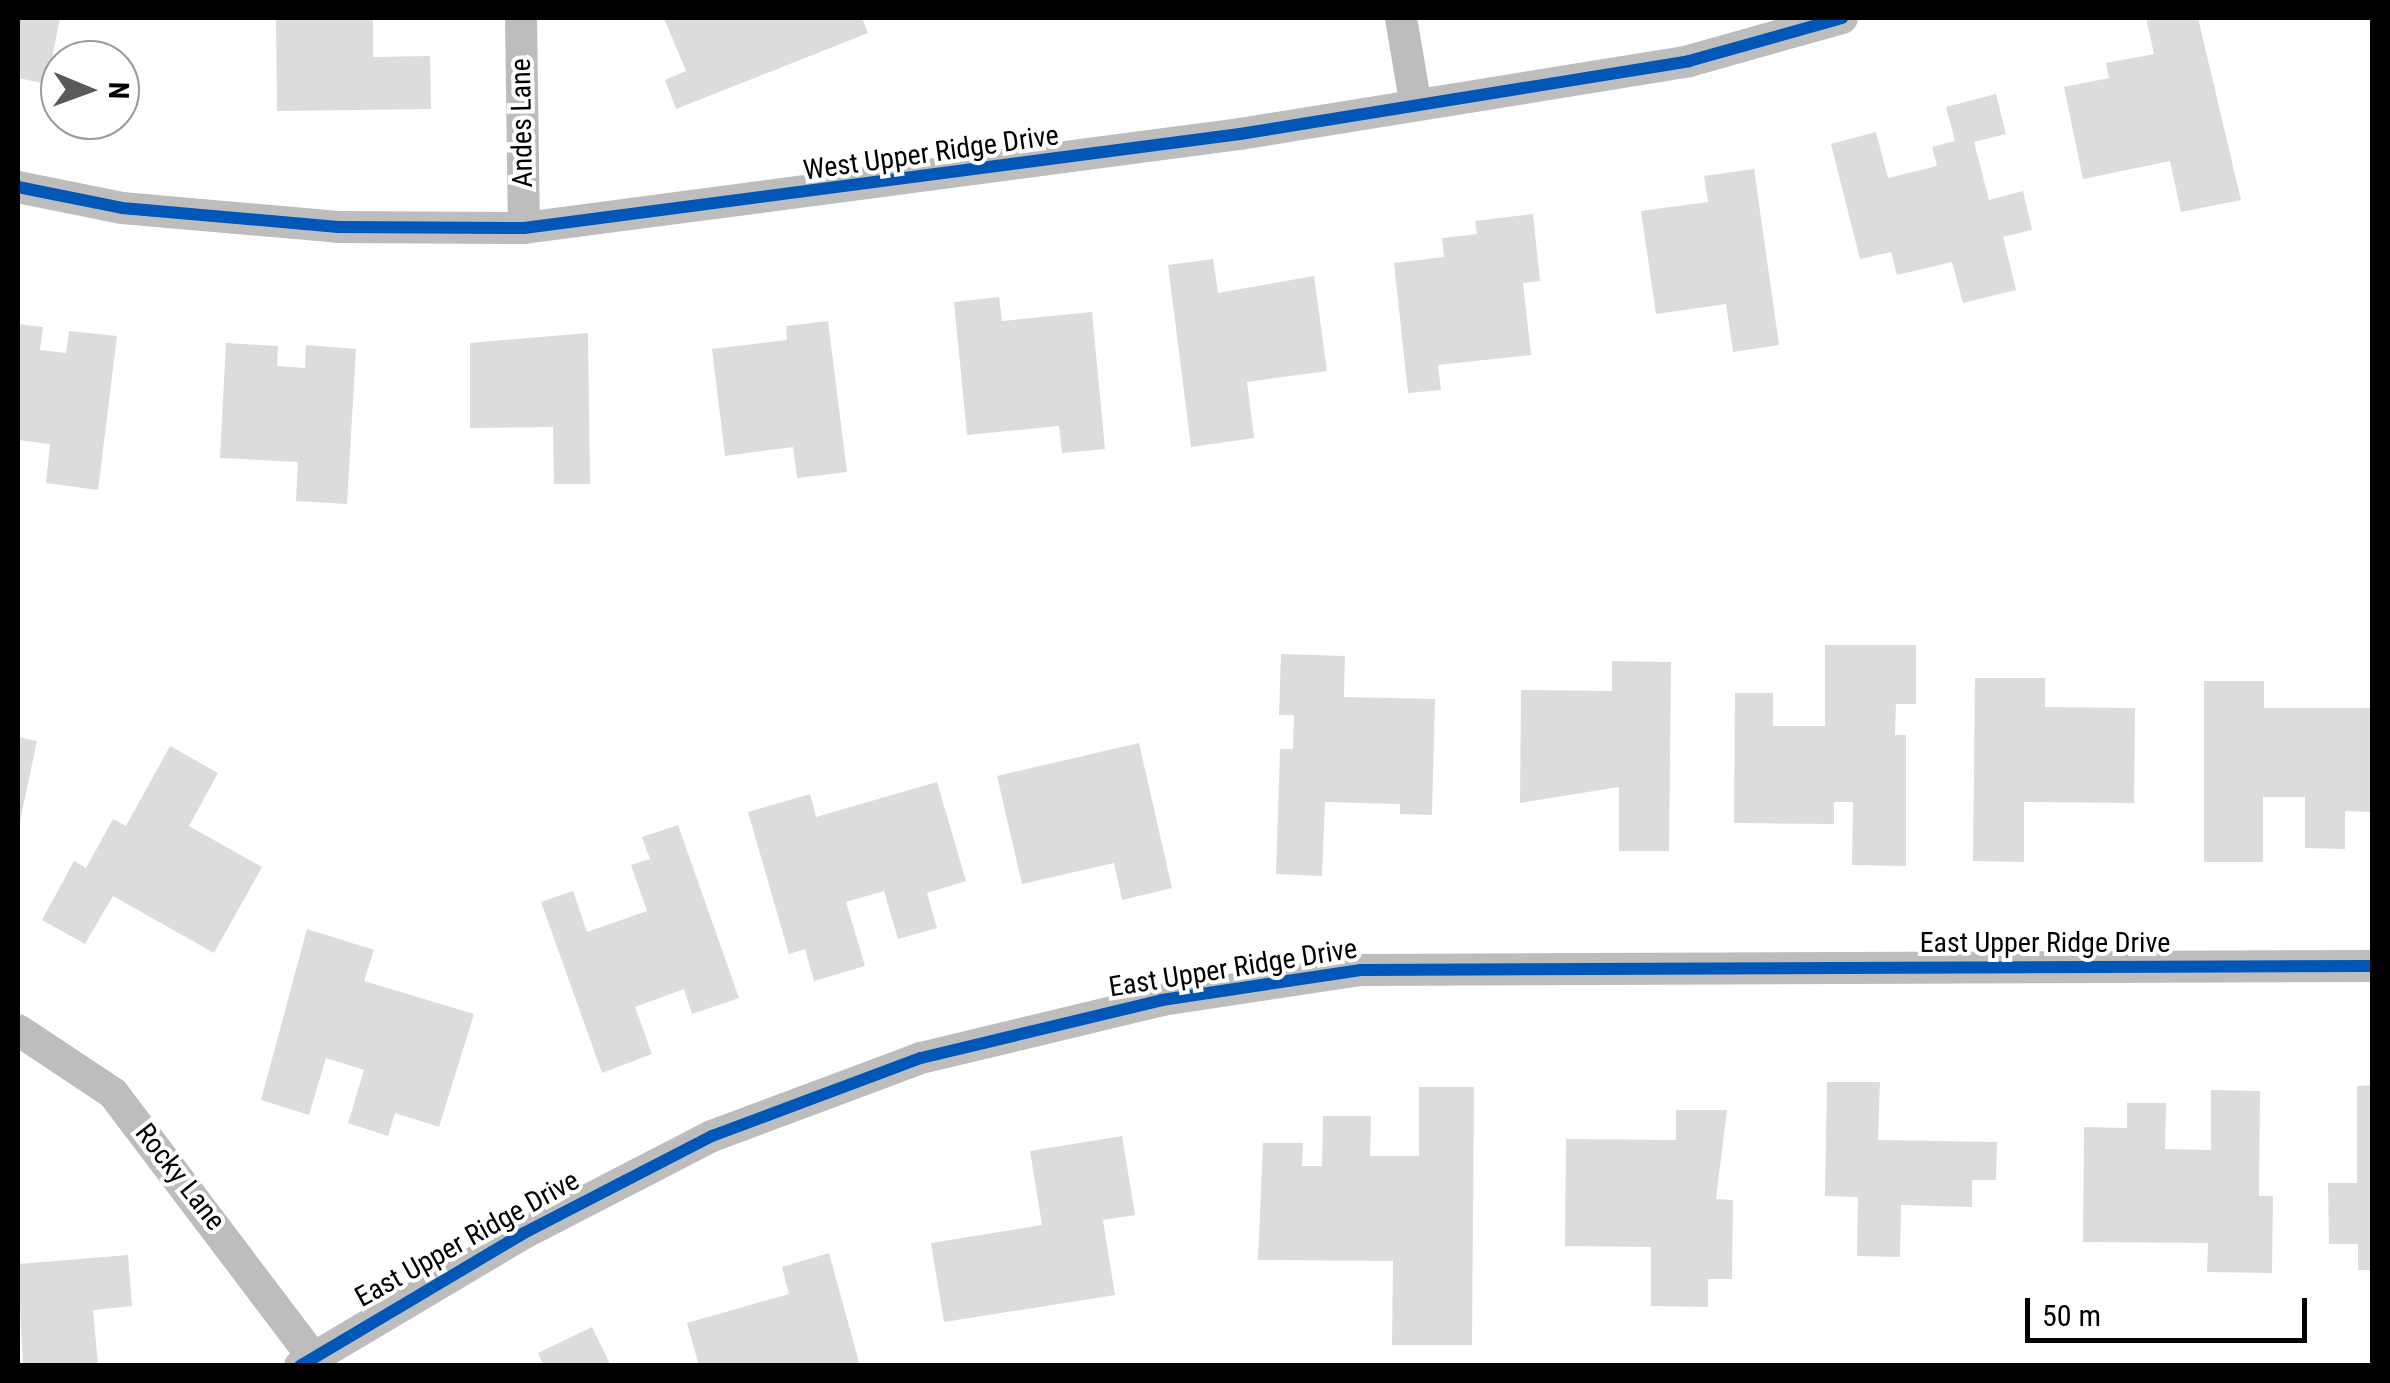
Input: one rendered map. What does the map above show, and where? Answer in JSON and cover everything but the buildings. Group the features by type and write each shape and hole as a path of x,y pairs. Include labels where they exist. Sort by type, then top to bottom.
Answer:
{"street":[{"name":"Andes Lane","path":"521,18 524,228"},
{"path":"1401,18 1415,102"},
{"name":"West Upper Ridge Drive","path":"18,187 122,208 338,227 524,228 1240,134 1415,102 1689,60 1842,18"},
{"name":"East Upper Ridge Drive","path":"306,1360 712,1136 921,1058 1162,1000 1361,970 2372,966"},
{"name":"Rocky Lane","path":"18,1030 113,1093 306,1360"}],"cycle path":[{"path":"18,187 122,208 338,227 524,228 1240,134 1689,61 1842,18"},
{"path":"300,1366 524,1233 712,1136 921,1058 1162,1000 1361,970 2372,966"}]}
